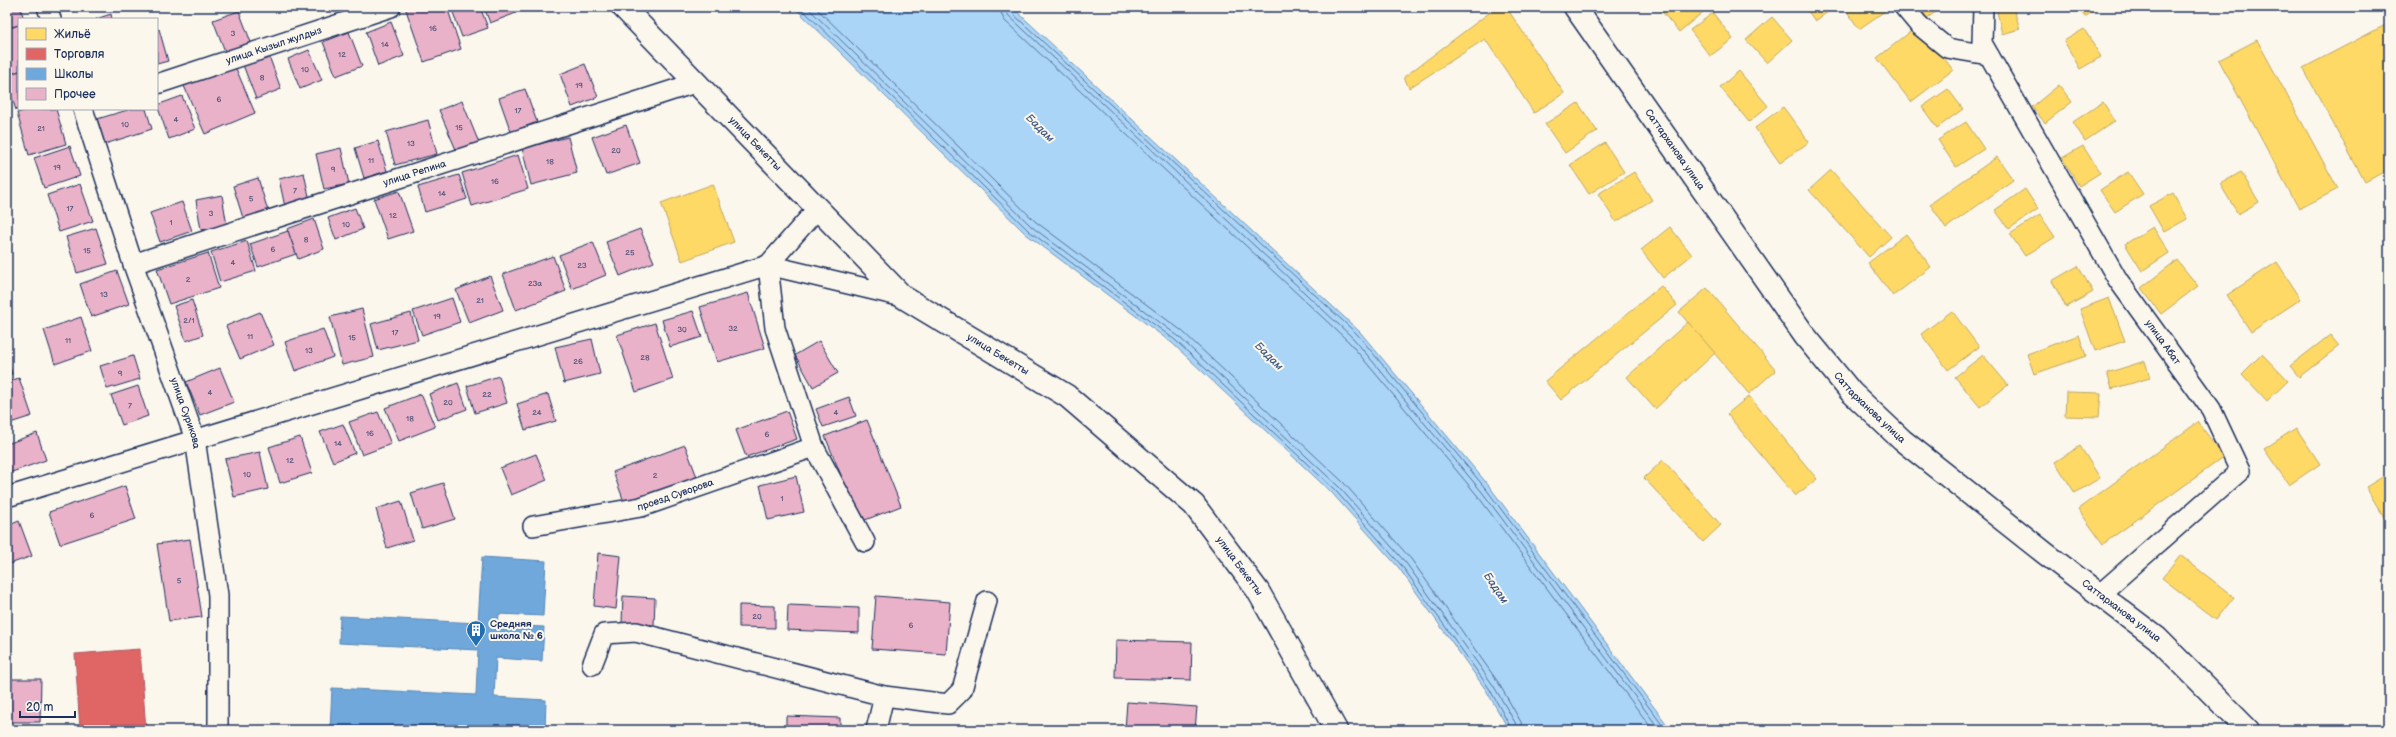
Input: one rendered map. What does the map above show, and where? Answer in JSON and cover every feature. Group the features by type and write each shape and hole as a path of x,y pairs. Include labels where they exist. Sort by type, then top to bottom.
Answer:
{"street":[{"path":"47,7 52,18"},
{"name":"улица Кызыл жулдыз","path":"158,84 391,7"},
{"name":"улица Бекетты","path":"623,7 903,297 1067,396 1194,505 1258,591 1336,730"},
{"name":"Саттарханова улица","path":"1575,7 1805,336 1851,392 1902,440 2046,554 2157,638 2248,730"},
{"path":"1904,7 1919,25 1947,48 1988,55"},
{"name":"улица Абат","path":"1983,7 1982,43 1988,55 2118,280 2211,409 2240,471 2100,594"},
{"name":"улица Репина","path":"133,264 695,83"},
{"name":"улица Сурикова","path":"83,110 133,264 195,439 218,595 218,730"},
{"path":"817,209 768,265 775,328 814,447 866,542"},
{"path":"8,493 195,439 768,265 903,297"},
{"name":"проезд Суворова","path":"533,526 641,507 814,447"},
{"path":"592,665 604,634 636,632 884,696 948,704 962,690 987,601"},
{"path":"876,730 884,696"}],"water":[{"name":"Бадам","path":"794,7 1012,7 1360,332 1489,486 1671,730 1509,730 1486,690 1399,568 1332,493 1172,343 1026,234"}],"building: Жильё":[{"path":"1497,7 1506,7 1564,93 1534,113 1485,39 1409,88 1404,77"},
{"path":"1658,7 1709,7 1679,32"},
{"path":"1805,7 1835,7 1815,21"},
{"path":"1844,7 1882,7 1885,11 1859,29"},
{"path":"1920,7 1943,7 1927,18"},
{"path":"1996,7 2013,7 2020,29 2002,34"},
{"path":"2077,7 2099,7 2085,17"},
{"path":"1713,13 1733,39 1710,56 1690,30"},
{"path":"1772,17 1792,40 1767,63 1746,40"},
{"path":"2389,23 2389,169 2365,182 2303,68"},
{"path":"1919,25 1953,70 1911,102 1877,58"},
{"path":"2084,29 2101,57 2080,69 2064,41"},
{"path":"2257,40 2338,189 2299,209 2219,60"},
{"path":"1739,71 1768,106 1749,122 1720,87"},
{"path":"2059,85 2072,102 2045,123 2032,107"},
{"path":"1948,89 1963,109 1937,128 1922,107"},
{"path":"2103,102 2115,121 2085,141 2073,122"},
{"path":"1578,103 1597,131 1565,153 1545,124"},
{"path":"1783,107 1809,142 1780,163 1755,128"},
{"path":"1966,122 1984,149 1956,167 1938,140"},
{"path":"1605,143 1624,172 1589,194 1570,165"},
{"path":"2083,146 2100,173 2079,186 2062,158"},
{"path":"1997,157 2013,180 1946,228 1930,204"},
{"path":"1831,170 1891,237 1869,257 1809,190"},
{"path":"1634,172 1652,200 1616,222 1598,194"},
{"path":"2128,172 2143,194 2115,212 2100,190"},
{"path":"2241,172 2259,202 2238,214 2220,184"},
{"path":"713,184 734,242 682,261 661,203"},
{"path":"2025,189 2038,209 2009,229 1995,210"},
{"path":"2173,193 2187,219 2164,232 2149,206"},
{"path":"2040,215 2055,237 2025,256 2010,234"},
{"path":"1670,227 1692,255 1663,278 1641,250"},
{"path":"2153,227 2169,253 2142,271 2125,244"},
{"path":"1906,234 1931,267 1893,296 1868,263"},
{"path":"2177,260 2198,286 2161,314 2141,288"},
{"path":"2277,262 2301,299 2251,332 2227,295"},
{"path":"2078,266 2093,292 2066,307 2052,281"},
{"path":"1661,286 1677,305 1561,400 1545,381"},
{"path":"1707,288 1776,370 1749,394 1679,312"},
{"path":"2109,298 2125,341 2095,351 2080,309"},
{"path":"1952,311 1979,347 1948,370 1921,334"},
{"path":"1688,322 1715,353 1655,409 1627,377"},
{"path":"2079,335 2086,356 2034,374 2027,354"},
{"path":"2330,335 2339,346 2299,377 2290,366"},
{"path":"2262,354 2288,381 2267,401 2242,374"},
{"path":"1983,355 2008,385 1980,407 1955,377"},
{"path":"2145,361 2150,378 2112,389 2107,373"},
{"path":"2066,392 2101,393 2099,417 2065,416"},
{"path":"1749,396 1817,479 1795,496 1727,414"},
{"path":"2198,422 2224,457 2103,544 2078,509"},
{"path":"2296,428 2320,464 2289,485 2264,449"},
{"path":"2080,446 2100,478 2075,493 2055,462"},
{"path":"1663,460 1721,525 1703,542 1644,478"},
{"path":"2389,473 2389,515 2384,518 2366,487"},
{"path":"2180,555 2234,597 2216,620 2162,578"}],"building: Торговля":[{"path":"140,649 146,730 80,730 75,654"}],"building: Школы":[{"name":"Средняя школа № 6","path":"482,557 546,561 543,616 499,614 498,625 544,627 542,661 496,658 494,697 546,700 545,730 330,730 332,688 476,695 478,650 339,643 340,616 478,623"}],"building: Прочее":[{"path":"7,7 20,7 24,18 18,18 18,25 7,28"},
{"path":"405,7 447,7 461,49 424,62"},
{"path":"451,7 480,7 488,28 462,37"},
{"path":"484,7 514,7 516,13 490,23"},
{"path":"239,11 252,45 226,54 213,20"},
{"path":"111,14 112,18 99,18"},
{"path":"391,22 404,56 378,66 366,32"},
{"path":"18,25 18,71 7,75 7,29"},
{"path":"158,30 168,61 158,64"},
{"path":"349,32 362,66 336,76 323,42"},
{"path":"309,50 322,80 300,89 288,59"},
{"path":"269,56 281,89 256,99 243,65"},
{"path":"234,64 255,113 205,134 184,86"},
{"path":"585,64 598,97 572,107 560,74"},
{"path":"18,71 18,109 16,110 7,83 7,76"},
{"path":"525,89 537,122 511,132 499,98"},
{"path":"182,96 195,129 169,139 158,105"},
{"path":"462,101 479,143 457,152 439,110"},
{"path":"27,110 56,110 66,144 29,155 17,113"},
{"path":"128,110 146,110 152,129 105,144 97,119"},
{"path":"428,120 437,154 395,165 386,132"},
{"path":"626,125 640,163 606,175 592,137"},
{"path":"568,137 577,173 531,185 522,148"},
{"path":"378,141 387,171 364,178 355,148"},
{"path":"70,146 80,176 44,188 34,158"},
{"path":"341,148 349,184 324,189 316,154"},
{"path":"518,155 528,189 472,206 462,173"},
{"path":"304,173 310,201 285,207 279,179"},
{"path":"459,175 467,199 425,212 418,187"},
{"path":"258,178 268,211 243,218 233,186"},
{"path":"80,184 93,221 59,232 47,195"},
{"path":"399,191 413,231 388,239 374,199"},
{"path":"222,195 227,226 201,230 196,200"},
{"path":"182,202 192,231 160,242 150,213"},
{"path":"355,208 363,229 336,240 328,218"},
{"path":"314,219 324,249 298,259 287,229"},
{"path":"96,228 108,264 77,273 66,237"},
{"path":"640,229 654,262 620,276 606,242"},
{"path":"288,231 296,254 258,267 250,244"},
{"path":"247,241 256,271 220,282 211,252"},
{"path":"593,242 606,275 572,289 559,255"},
{"path":"208,253 219,288 169,304 157,269"},
{"path":"553,256 566,291 516,310 503,274"},
{"path":"117,271 129,304 91,317 80,284"},
{"path":"490,276 503,310 469,323 456,290"},
{"path":"748,293 765,348 717,362 700,307"},
{"path":"452,298 460,322 422,335 413,311"},
{"path":"192,300 203,335 186,341 174,306"},
{"path":"362,309 374,357 342,365 330,317"},
{"path":"693,311 702,337 670,347 662,320"},
{"path":"260,312 274,345 240,359 226,326"},
{"path":"411,313 418,340 378,350 371,324"},
{"path":"81,317 92,351 55,364 44,330"},
{"path":"655,323 673,379 636,392 617,335"},
{"path":"323,329 333,357 295,371 285,342"},
{"path":"592,339 600,374 564,383 555,347"},
{"path":"819,341 838,373 813,387 795,355"},
{"path":"133,356 140,379 107,389 100,366"},
{"path":"7,358 12,374 7,376"},
{"path":"220,368 234,402 200,415 186,382"},
{"path":"499,376 507,403 475,413 467,386"},
{"path":"19,378 32,416 7,424 7,382"},
{"path":"458,383 467,409 438,420 429,394"},
{"path":"138,386 148,416 122,425 111,395"},
{"path":"421,394 435,427 399,441 385,408"},
{"path":"548,394 556,421 525,430 517,404"},
{"path":"849,397 856,416 823,427 816,409"},
{"path":"787,411 797,439 746,457 736,430"},
{"path":"378,412 391,444 362,455 349,422"},
{"path":"867,420 901,506 860,522 825,436"},
{"path":"343,424 355,453 333,462 320,432"},
{"path":"37,433 46,460 9,473 7,466 7,444"},
{"path":"300,437 312,473 280,483 269,447"},
{"path":"685,445 697,477 625,504 613,472"},
{"path":"260,452 268,489 234,497 225,459"},
{"path":"536,454 547,480 511,495 500,468"},
{"path":"796,476 804,512 768,520 760,485"},
{"path":"443,483 455,519 422,529 411,493"},
{"path":"125,486 136,519 60,544 49,512"},
{"path":"401,501 413,540 387,548 376,509"},
{"path":"19,521 32,556 7,565 7,526"},
{"path":"190,539 202,617 169,621 157,544"},
{"path":"598,553 621,556 616,609 594,606"},
{"path":"623,596 655,598 654,625 622,623"},
{"path":"876,596 950,602 946,654 872,649"},
{"path":"739,605 775,606 775,628 739,627"},
{"path":"788,605 859,608 859,633 787,630"},
{"path":"1116,640 1192,642 1191,680 1115,678"},
{"path":"7,679 41,679 40,722 7,722"},
{"path":"1127,702 1197,707 1195,730 1125,730"},
{"path":"786,716 840,718 840,730 786,730"}],"place":[{"name":"Средняя школа № 6","path":"476,647"}]}
